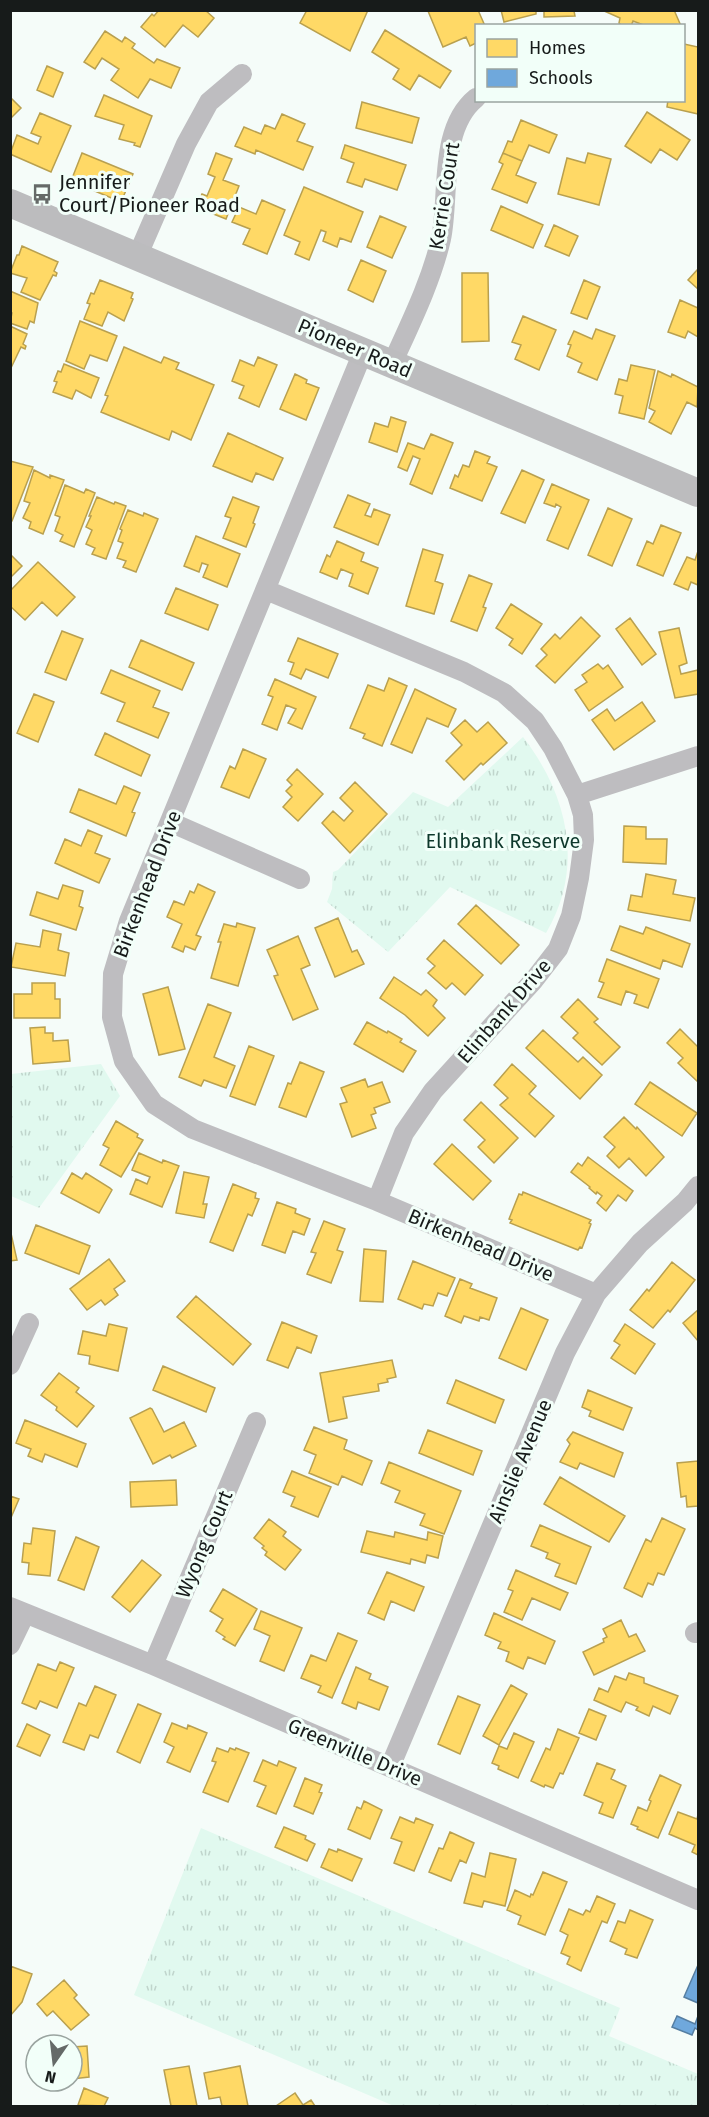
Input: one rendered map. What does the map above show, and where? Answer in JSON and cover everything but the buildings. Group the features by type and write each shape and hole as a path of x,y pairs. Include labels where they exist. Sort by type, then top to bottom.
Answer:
{"main road":[{"name":"Pioneer Road","path":"10,203 392,364 696,485"}],"street":[{"path":"137,256 186,144 209,102 242,74"},
{"name":"Kerrie Court","path":"392,364 426,284 441,238 448,154 457,124 475,101"},
{"name":"Birkenhead Drive","path":"363,352 129,921 113,974 112,1017 124,1061 154,1104 193,1129 377,1201 596,1294"},
{"name":"Elinbank Drive","path":"266,590 464,672 504,693 535,721 553,748 577,795 583,815 584,840 579,878 571,916 558,949 534,980 433,1091 404,1133 377,1201"},
{"path":"577,795 699,756"},
{"path":"170,822 300,879"},
{"name":"Ainslie Avenue","path":"390,1767 565,1353 596,1294 640,1243 692,1209 699,1186"},
{"path":"10,1365 29,1323"},
{"name":"Wyong Court","path":"153,1665 256,1422"},
{"path":"10,1645 18,1611"},
{"name":"Greenville Drive","path":"18,1611 153,1665 699,1900"}],"green space":[{"name":"Elinbank Reserve","path":"523,737 539,759 551,783 566,832 568,857 565,883 558,908 546,933 450,887 388,952 327,902 332,889 333,872 338,870 413,792 448,807"},
{"path":"101,1064 120,1096 39,1208 11,1196 11,1074"},
{"path":"201,1828 620,2008 609,2036 698,2074 698,2106 394,2106 134,1995"}],"place":[{"name":"Jennifer Court/Pioneer Road","path":"42,194"}]}
